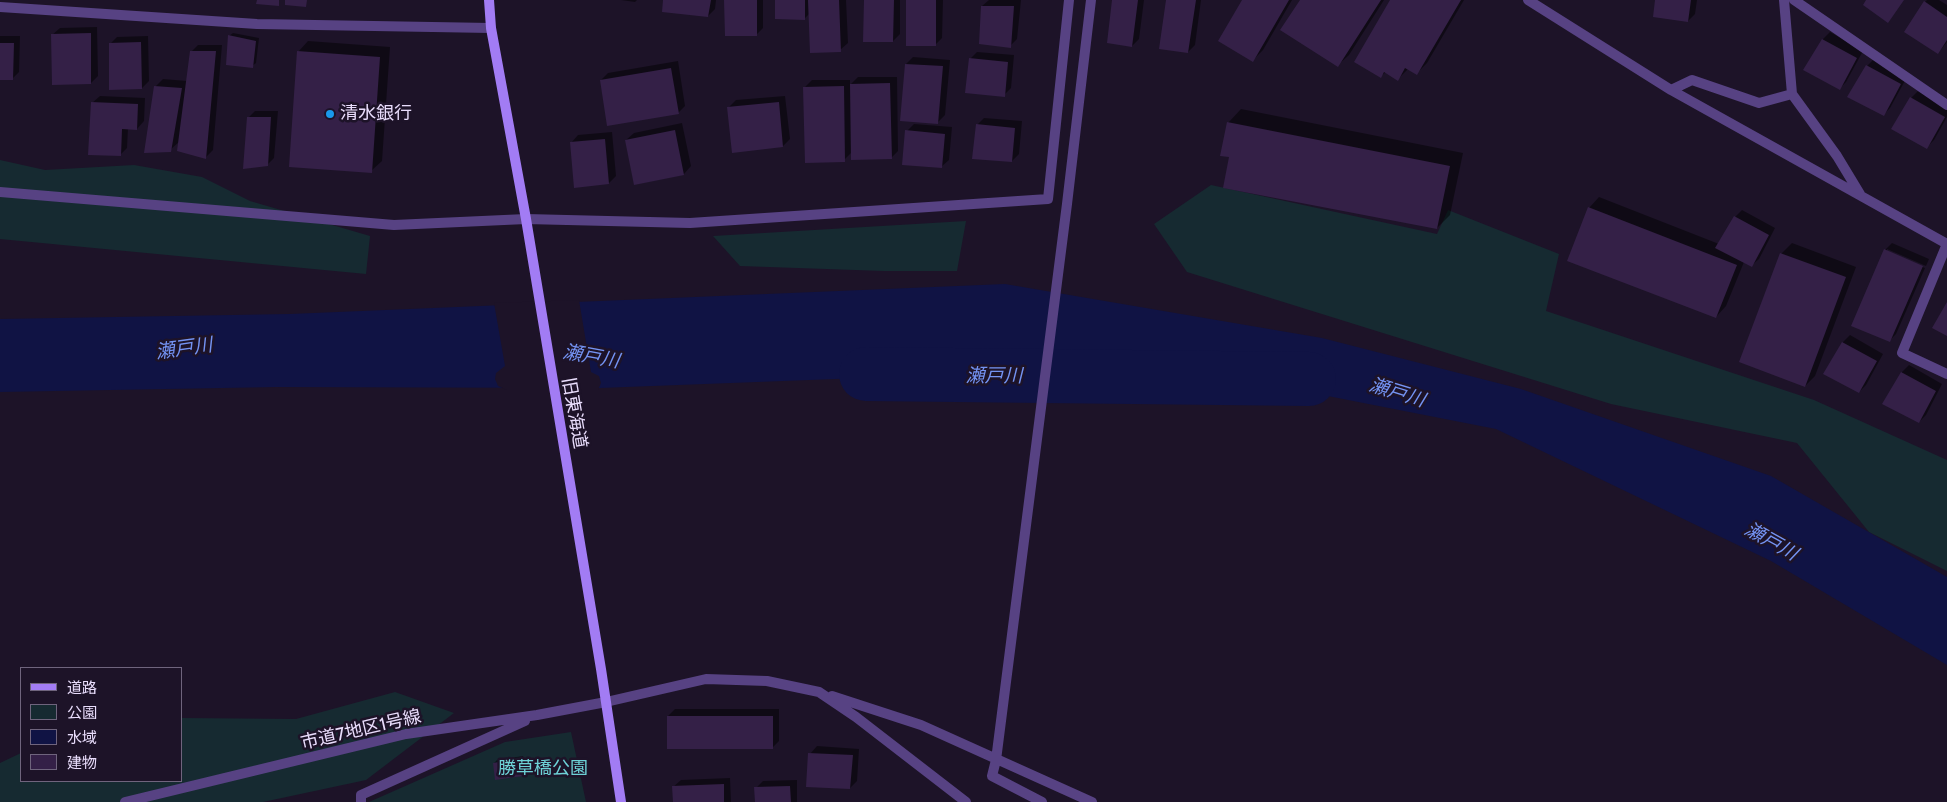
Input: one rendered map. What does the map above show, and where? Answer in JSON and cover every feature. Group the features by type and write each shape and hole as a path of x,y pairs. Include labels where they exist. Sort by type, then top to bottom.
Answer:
{"street":[{"name":"旧東海道","path":"489,0 491,28 526,220 601,669 621,802"},
{"path":"0,192 394,225 526,220 690,223 1048,199 1069,0"},
{"path":"1042,802 992,776 996,760 1067,204 1091,0"},
{"path":"1528,0 1671,90 1947,244 1902,353 1947,374"},
{"path":"1784,0 1792,94 1837,156 1860,195"},
{"path":"1794,0 1947,105"},
{"path":"0,7 257,24 491,28"},
{"path":"1671,90 1692,80 1759,104 1792,94"},
{"name":"市道7地区1号線","path":"125,802 406,734 537,715 606,702 706,679 767,681 819,692 920,725 1092,802"},
{"path":"819,692 856,717 966,802"},
{"path":"361,802 361,795 537,715"}],"green space":[{"path":"0,160 45,170 134,165 202,177 250,201 370,236 366,274 0,239"},
{"path":"1211,185 1437,234 1448,210 1559,254 1546,311 1814,400 1947,460 1947,571 1869,532 1797,443 1611,404 1187,272 1154,224"},
{"path":"966,221 957,271 884,271 740,266 713,236"},
{"path":"395,692 454,713 366,780 263,802 0,802 0,763 20,753 20,782 182,782 182,718 296,719"},
{"name":"勝草橋公園","path":"571,732 586,802 369,802 505,742"}],"water":[{"path":"1005,284 1322,338 1521,389 1771,476 1947,577 1947,665 1771,561 1496,429 1236,378 940,375 600,388 277,387 0,392 0,319 290,314"}],"pier":[{"path":"579,300 591,372 599,376 601,383 598,390 507,390 498,386 495,379 496,373 505,366 494,303"}],"building":[{"path":"257,0 279,0 279,6 256,4"},
{"path":"285,0 307,0 306,7 285,5"},
{"path":"663,0 711,0 708,17 662,12"},
{"path":"724,0 757,0 757,36 725,36"},
{"path":"775,0 805,0 805,20 775,19"},
{"path":"808,0 839,0 841,52 810,53"},
{"path":"864,0 894,0 893,42 863,42"},
{"path":"906,0 936,0 936,46 906,46"},
{"path":"1112,0 1138,0 1132,47 1107,43"},
{"path":"1166,0 1196,0 1188,53 1159,49"},
{"path":"1242,0 1289,0 1253,62 1218,41"},
{"path":"1300,0 1381,0 1338,67 1280,30"},
{"path":"1390,0 1461,0 1417,75 1405,68 1398,81 1384,72 1381,78 1354,62"},
{"path":"1655,0 1691,0 1688,22 1653,17"},
{"path":"1866,0 1904,0 1888,23 1863,5"},
{"path":"1924,1 1947,17 1947,40 1938,54 1904,32"},
{"path":"981,6 1014,6 1011,48 979,44"},
{"path":"91,33 91,84 52,85 51,34"},
{"path":"228,35 256,41 253,68 226,65"},
{"path":"1822,39 1857,58 1840,90 1803,70"},
{"path":"141,42 142,89 109,90 109,43"},
{"path":"0,43 14,43 13,80 0,80"},
{"path":"190,51 216,51 206,159 177,151"},
{"path":"297,51 380,57 372,173 289,167"},
{"path":"969,58 1008,62 1005,97 965,93"},
{"path":"905,64 943,66 938,124 900,121"},
{"path":"1866,65 1901,84 1884,116 1847,97"},
{"path":"671,68 679,114 607,126 600,80"},
{"path":"890,83 892,159 851,160 850,84"},
{"path":"154,86 182,88 171,152 144,153"},
{"path":"844,86 845,162 805,163 803,87"},
{"path":"1910,97 1945,117 1927,149 1891,129"},
{"path":"91,102 138,104 137,130 122,129 121,156 88,155"},
{"path":"779,102 783,147 732,153 727,107"},
{"path":"247,117 271,117 268,166 243,169"},
{"path":"1227,122 1450,166 1437,229 1223,188 1229,157 1220,156"},
{"path":"976,124 1015,128 1012,162 972,159"},
{"path":"675,130 684,175 634,185 625,140"},
{"path":"905,130 945,134 942,168 902,165"},
{"path":"605,139 609,184 574,188 570,142"},
{"path":"1588,207 1737,265 1716,318 1567,261"},
{"path":"1734,216 1769,235 1752,267 1715,248"},
{"path":"1884,249 1923,266 1890,342 1851,326"},
{"path":"1780,253 1846,277 1805,387 1739,362"},
{"path":"1947,302 1947,336 1932,328"},
{"path":"1842,342 1877,361 1859,393 1823,374"},
{"path":"1901,372 1936,391 1919,423 1882,404"},
{"path":"667,716 773,716 773,749 667,749"},
{"path":"808,753 853,755 850,789 806,787"},
{"path":"520,758 523,776 495,780 493,763"},
{"path":"724,784 724,802 673,802 672,786"},
{"path":"790,786 791,802 755,802 754,787"}],"waterway":[{"name":"瀬戸川","path":"866,374 1309,379"}],"place":[{"name":"清水銀行","path":"330,114"}]}
